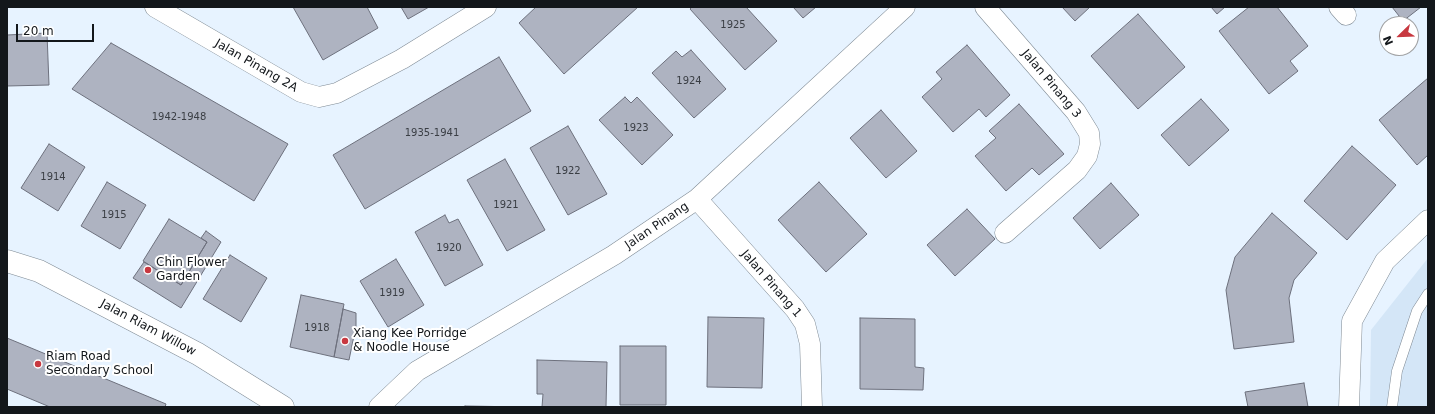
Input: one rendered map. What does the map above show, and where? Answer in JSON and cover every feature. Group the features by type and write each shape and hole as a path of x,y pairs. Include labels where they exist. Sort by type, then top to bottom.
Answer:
{"street":[{"name":"Jalan Pinang 2A","path":"155,7 301,92 319,97 337,93 402,59 486,7"},
{"name":"Jalan Pinang","path":"379,407 417,371 614,256 697,199 905,7"},
{"name":"Jalan Pinang 3","path":"985,7 1076,112 1089,133 1090,144 1087,156 1077,170 1005,233"},
{"name":"Jalan Pinang 1","path":"697,199 795,309 805,324 810,344 812,407"},
{"path":"1349,407 1352,322 1385,261 1428,220"},
{"name":"Jalan Riam Willow","path":"7,261 39,271 198,354 278,406"}],"lane":[{"path":"1392,407 1397,371 1417,311 1428,294"}],"shaded area":[{"path":"1428,258 1428,407 1370,407 1371,330"}],"building":[{"path":"293,7 367,7 378,28 323,60"},
{"path":"401,7 429,7 408,19"},
{"path":"536,7 638,7 564,74 519,23"},
{"path":"692,7 746,7 777,41 745,70 690,9"},
{"path":"793,7 816,7 803,18"},
{"path":"1062,7 1090,7 1075,21"},
{"path":"1211,7 1225,7 1217,14"},
{"path":"1249,7 1277,7 1308,46 1290,61 1298,71 1269,94 1219,31"},
{"path":"1392,7 1421,7 1409,16 1399,16"},
{"path":"1138,14 1185,67 1138,109 1091,56"},
{"path":"47,33 49,85 7,86 7,35"},
{"path":"111,43 288,144 254,201 72,89"},
{"path":"967,45 1010,95 986,117 979,109 953,132 922,97 942,79 936,72"},
{"path":"691,50 726,89 694,118 652,73 676,51 682,57"},
{"path":"499,57 531,111 365,209 333,155"},
{"path":"1428,78 1428,155 1417,165 1379,120"},
{"path":"625,97 631,103 637,97 673,135 642,165 599,120"},
{"path":"1201,99 1229,130 1189,166 1161,135"},
{"path":"1019,104 1064,154 1039,175 1032,168 1006,191 975,156 996,138 989,131"},
{"path":"881,110 917,151 886,178 850,138"},
{"path":"568,126 607,194 568,215 530,148"},
{"path":"49,144 85,167 58,211 21,188"},
{"path":"1352,146 1396,185 1347,240 1304,201"},
{"path":"505,159 545,230 507,251 467,180"},
{"path":"107,182 146,205 120,249 81,226"},
{"path":"819,182 867,234 826,272 778,220"},
{"path":"1111,183 1139,215 1100,249 1073,218"},
{"path":"967,209 995,239 955,276 927,245"},
{"path":"1272,213 1317,253 1294,280 1289,298 1294,342 1234,349 1226,290 1235,257"},
{"path":"445,215 449,223 458,219 483,265 445,286 415,232"},
{"path":"169,219 207,242 181,285 143,261"},
{"name":"Chin Flower Garden","path":"206,231 221,242 181,308 133,278 144,262 181,285 207,242 201,238"},
{"path":"230,255 267,278 241,322 203,299"},
{"path":"396,259 424,305 388,327 360,281"},
{"path":"301,295 344,304 334,357 290,347"},
{"name":"Xiang Kee Porridge & Noodle House","path":"343,309 356,313 356,326 349,360 334,357"},
{"path":"708,317 764,318 762,388 707,387"},
{"path":"860,318 915,319 915,367 924,368 923,390 860,389"},
{"name":"Riam Road Secondary School","path":"7,338 166,404 165,407 50,407 7,389"},
{"path":"620,346 666,346 666,405 620,405"},
{"path":"537,360 607,362 606,407 542,407 543,394 537,394"},
{"path":"1304,383 1308,407 1248,407 1245,392"},
{"path":"465,406 524,407 465,407"}],"place":[{"name":"Chin Flower Garden","path":"148,270"},
{"name":"Xiang Kee Porridge & Noodle House","path":"345,341"},
{"name":"Riam Road Secondary School","path":"38,364"}]}
